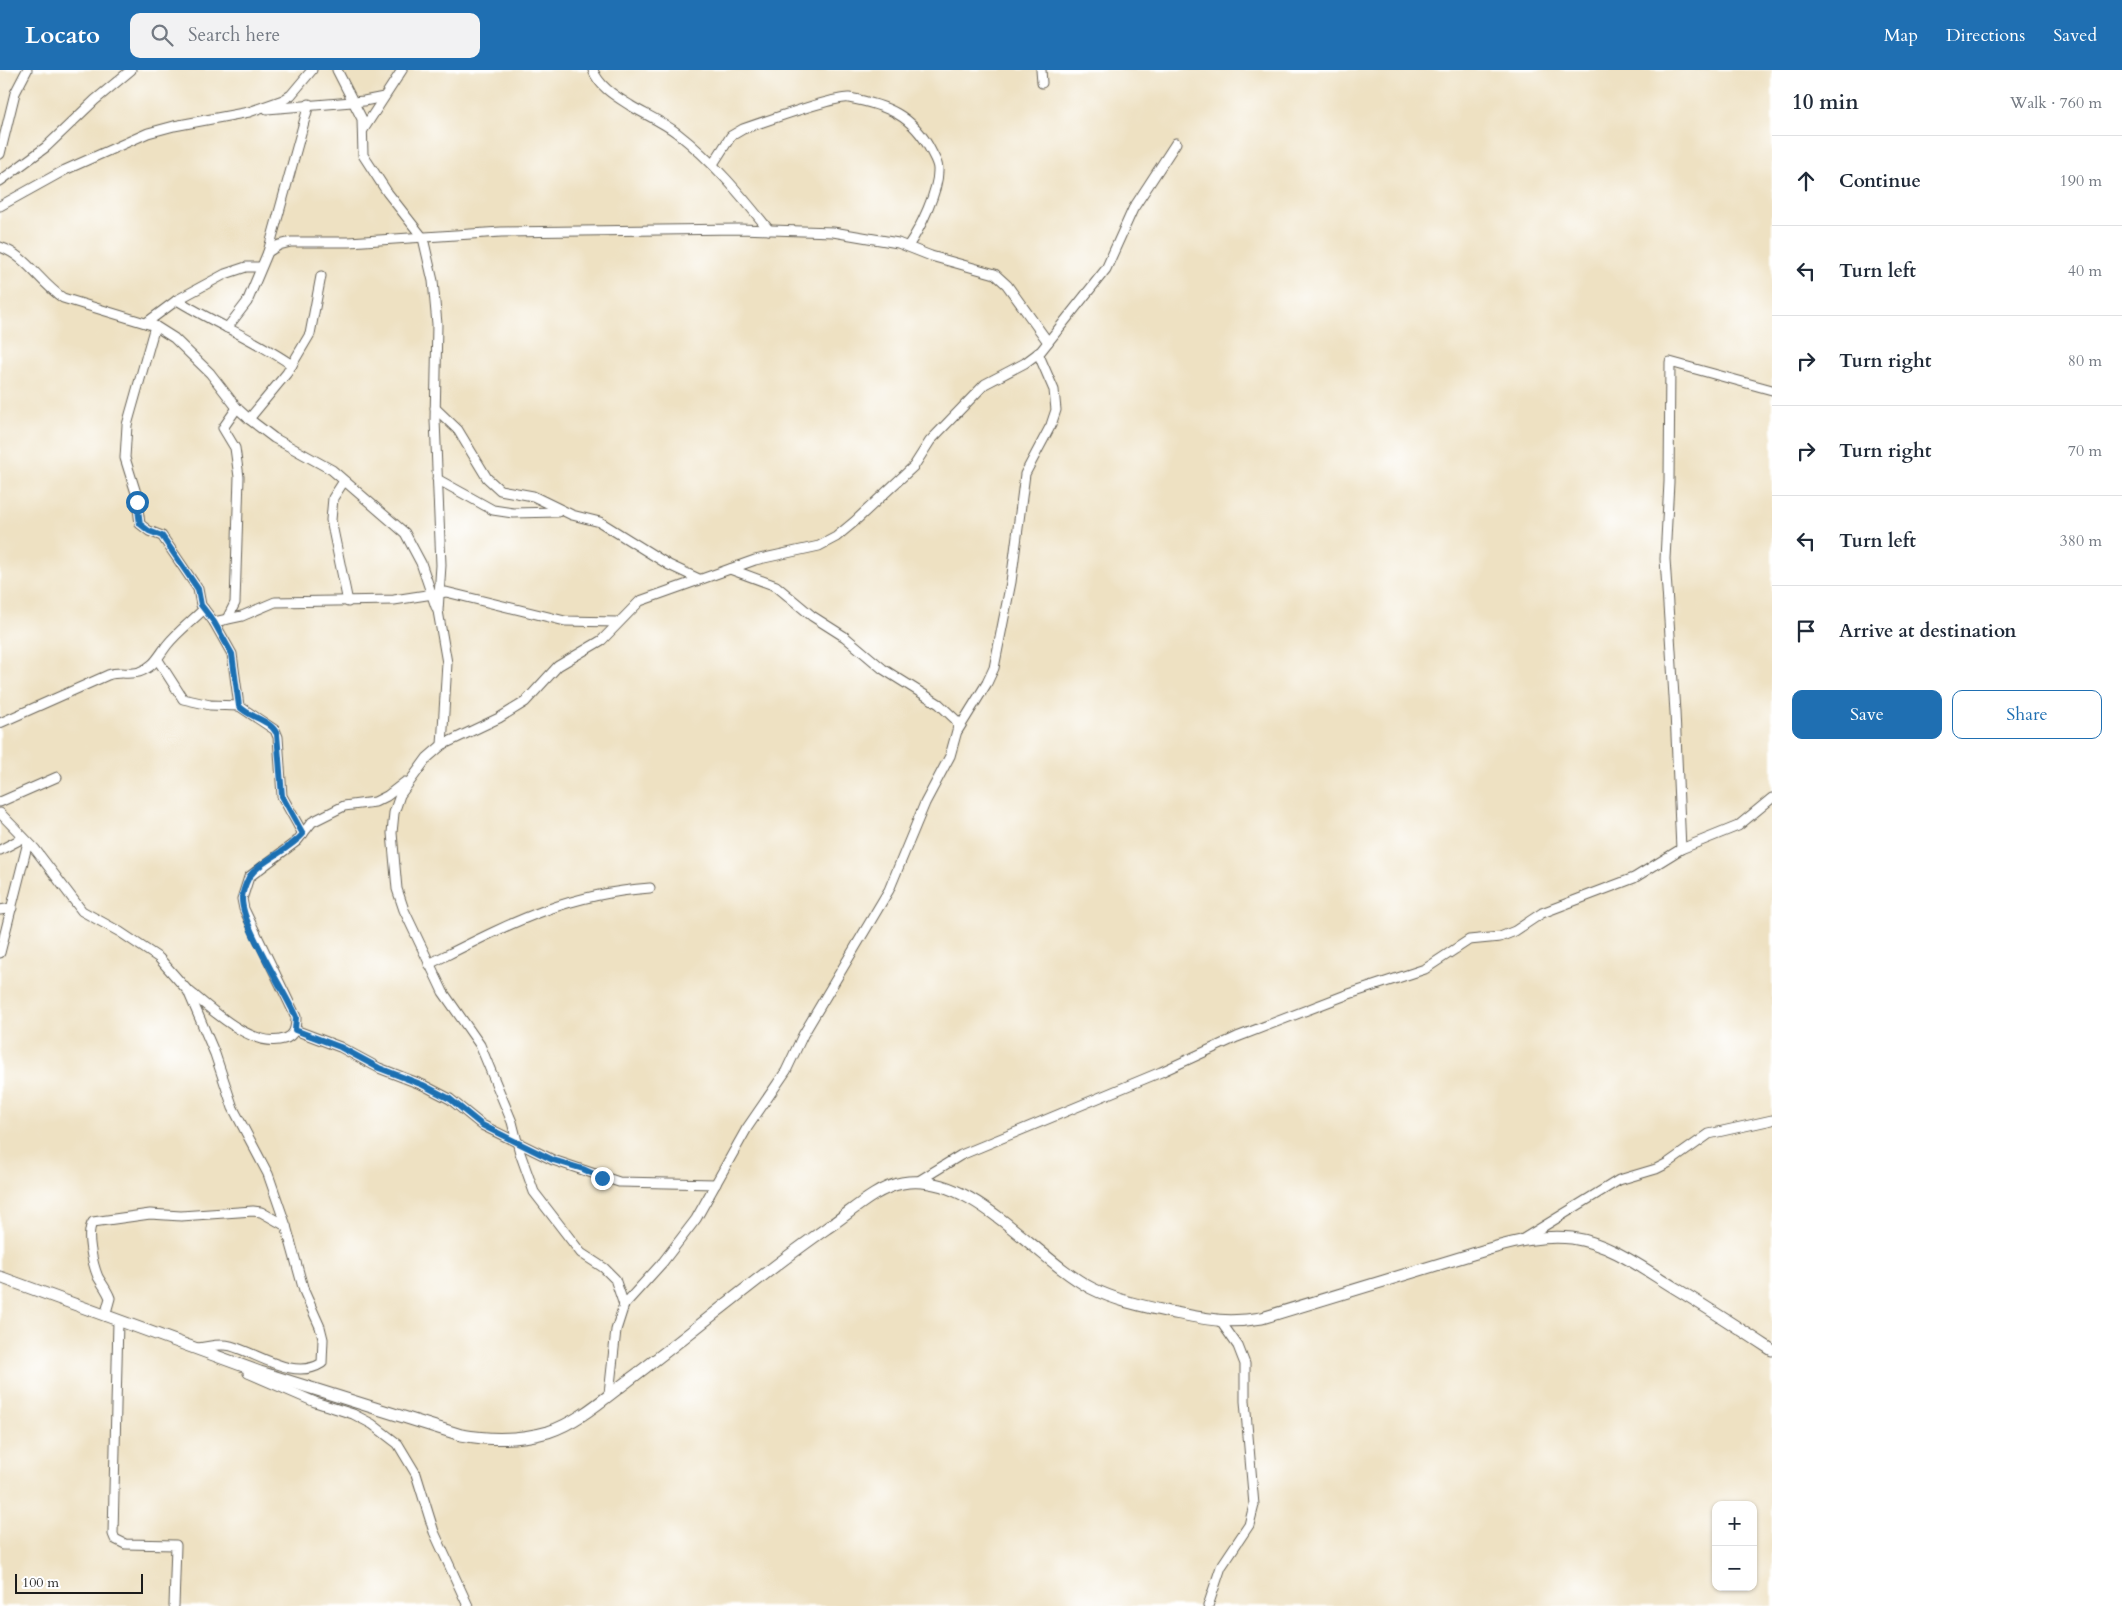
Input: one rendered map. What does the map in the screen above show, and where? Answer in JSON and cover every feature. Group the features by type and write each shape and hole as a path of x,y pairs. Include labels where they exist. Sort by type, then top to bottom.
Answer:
{"street":[{"path":"0,154 15,93 27,70"},
{"path":"0,181 46,147 95,100 131,70"},
{"path":"249,112 291,94 312,70"},
{"path":"337,70 362,119 364,157 423,238 433,281 437,324 435,408 441,557 436,593 447,663 442,745"},
{"path":"363,130 402,70"},
{"path":"593,70 600,82 613,94 676,133 713,164 733,184 769,230"},
{"path":"1041,70 1042,83"},
{"path":"0,206 65,170 148,133 174,126 249,112 309,104 353,102 384,98"},
{"path":"713,164 731,136 743,129 841,99 874,102 904,117 913,125 926,142 938,164 935,186 925,217 908,246"},
{"path":"227,328 247,302 268,252 309,104"},
{"path":"0,813 26,840 82,911 120,932 159,958 188,991 226,1021 262,1039 271,1041 287,1039 295,1030 296,1017 249,923 242,899 246,885 253,874 285,851 303,834 312,822 340,807 369,803 387,796 413,775 442,745 510,712 525,702 558,666 602,640 640,601 762,558 819,546 836,536 898,483 914,466 930,441 985,384 1024,363 1038,353 1048,342 1106,269 1133,209 1176,143"},
{"path":"268,252 290,242 423,238 501,232 769,230 833,232 908,246 930,256 995,274 1007,284 1048,342"},
{"path":"0,247 18,255 53,292 63,298 155,326 174,338 200,363 237,408 249,419 274,438 332,470 405,533 436,593"},
{"path":"146,323 177,300 236,270 261,267"},
{"path":"249,419 292,365 311,329 321,276"},
{"path":"177,300 272,351 292,365"},
{"path":"155,326 127,425 125,458 136,493 140,524 149,531 162,536 198,589 204,609 214,622 232,654 239,706 244,712 255,715 273,728 277,734 282,796 303,834"},
{"path":"609,1394 616,1330 624,1305 680,1241 696,1219 755,1116 786,1071 803,1035 889,890 926,802 950,756 958,730 994,668 1011,582 1025,474 1051,425 1056,410 1056,400 1052,384 1038,353"},
{"path":"1681,849 1675,712 1665,559 1669,464 1670,362 1772,390"},
{"path":"227,619 235,603 239,477 234,448 223,428 237,408"},
{"path":"435,408 458,430 494,486 508,492 533,496 564,512 600,522 669,566 699,579"},
{"path":"437,479 493,510 513,513 564,512"},
{"path":"344,481 333,498 331,520 348,602"},
{"path":"730,569 776,586 812,616 845,637 883,669 939,704 956,720 958,730"},
{"path":"214,622 248,614 275,602 394,600 452,592 565,620 618,622"},
{"path":"0,723 108,675 117,672 140,672 158,660 167,645 204,609"},
{"path":"158,660 183,699 210,705 239,706"},
{"path":"413,775 400,795 394,813 392,833 397,890 404,910 443,992 480,1045 503,1098 528,1179 541,1204 563,1228 581,1254 611,1273 618,1285 624,1305"},
{"path":"0,802 57,776"},
{"path":"0,1277 230,1361 366,1407 473,1437 510,1438 550,1431 574,1419 609,1394 800,1247 864,1202 894,1186 917,1182 961,1156 1161,1072 1237,1037 1346,995 1425,969 1469,940 1500,937 1515,931 1542,913 1634,878 1681,849 1738,826 1772,798"},
{"path":"0,850 26,840"},
{"path":"0,954 26,840"},
{"path":"429,964 530,915 595,894 650,888"},
{"path":"0,910 12,908"},
{"path":"188,991 215,1054 233,1108 268,1174 286,1226 304,1291 320,1327 323,1339 322,1363 314,1368 301,1370 276,1364 225,1345 194,1348"},
{"path":"295,1030 340,1047 379,1068 423,1085 450,1099 482,1125 553,1160 609,1180 634,1183 716,1184"},
{"path":"1521,1240 1619,1180 1668,1163 1709,1134 1772,1120"},
{"path":"917,1182 951,1189 971,1199 1090,1287 1119,1300 1151,1309 1221,1322 1262,1318 1521,1240 1557,1237 1597,1245 1641,1266 1772,1350"},
{"path":"105,1316 110,1298 98,1276 88,1236 92,1222 150,1214 182,1216 253,1211 262,1212 286,1226"},
{"path":"118,1321 113,1534 115,1539 125,1544 176,1545 174,1606"},
{"path":"1208,1606 1221,1567 1249,1525 1254,1505 1245,1401 1245,1364 1238,1346 1221,1322"},
{"path":"230,1361 261,1379 314,1402 353,1414 372,1424 398,1444 416,1474 434,1532 468,1606"}],"route":[{"path":"137,502 140,524 149,531 162,536 169,550 198,589 201,605 214,622 224,643 232,654 240,708 244,712 255,715 273,728 278,737 282,796 288,811 303,834 285,851 249,877 242,899 249,923 296,1017 295,1030 302,1035 340,1047 379,1068 399,1074 423,1085 450,1099 482,1125 553,1160 583,1169 602,1178"}]}
